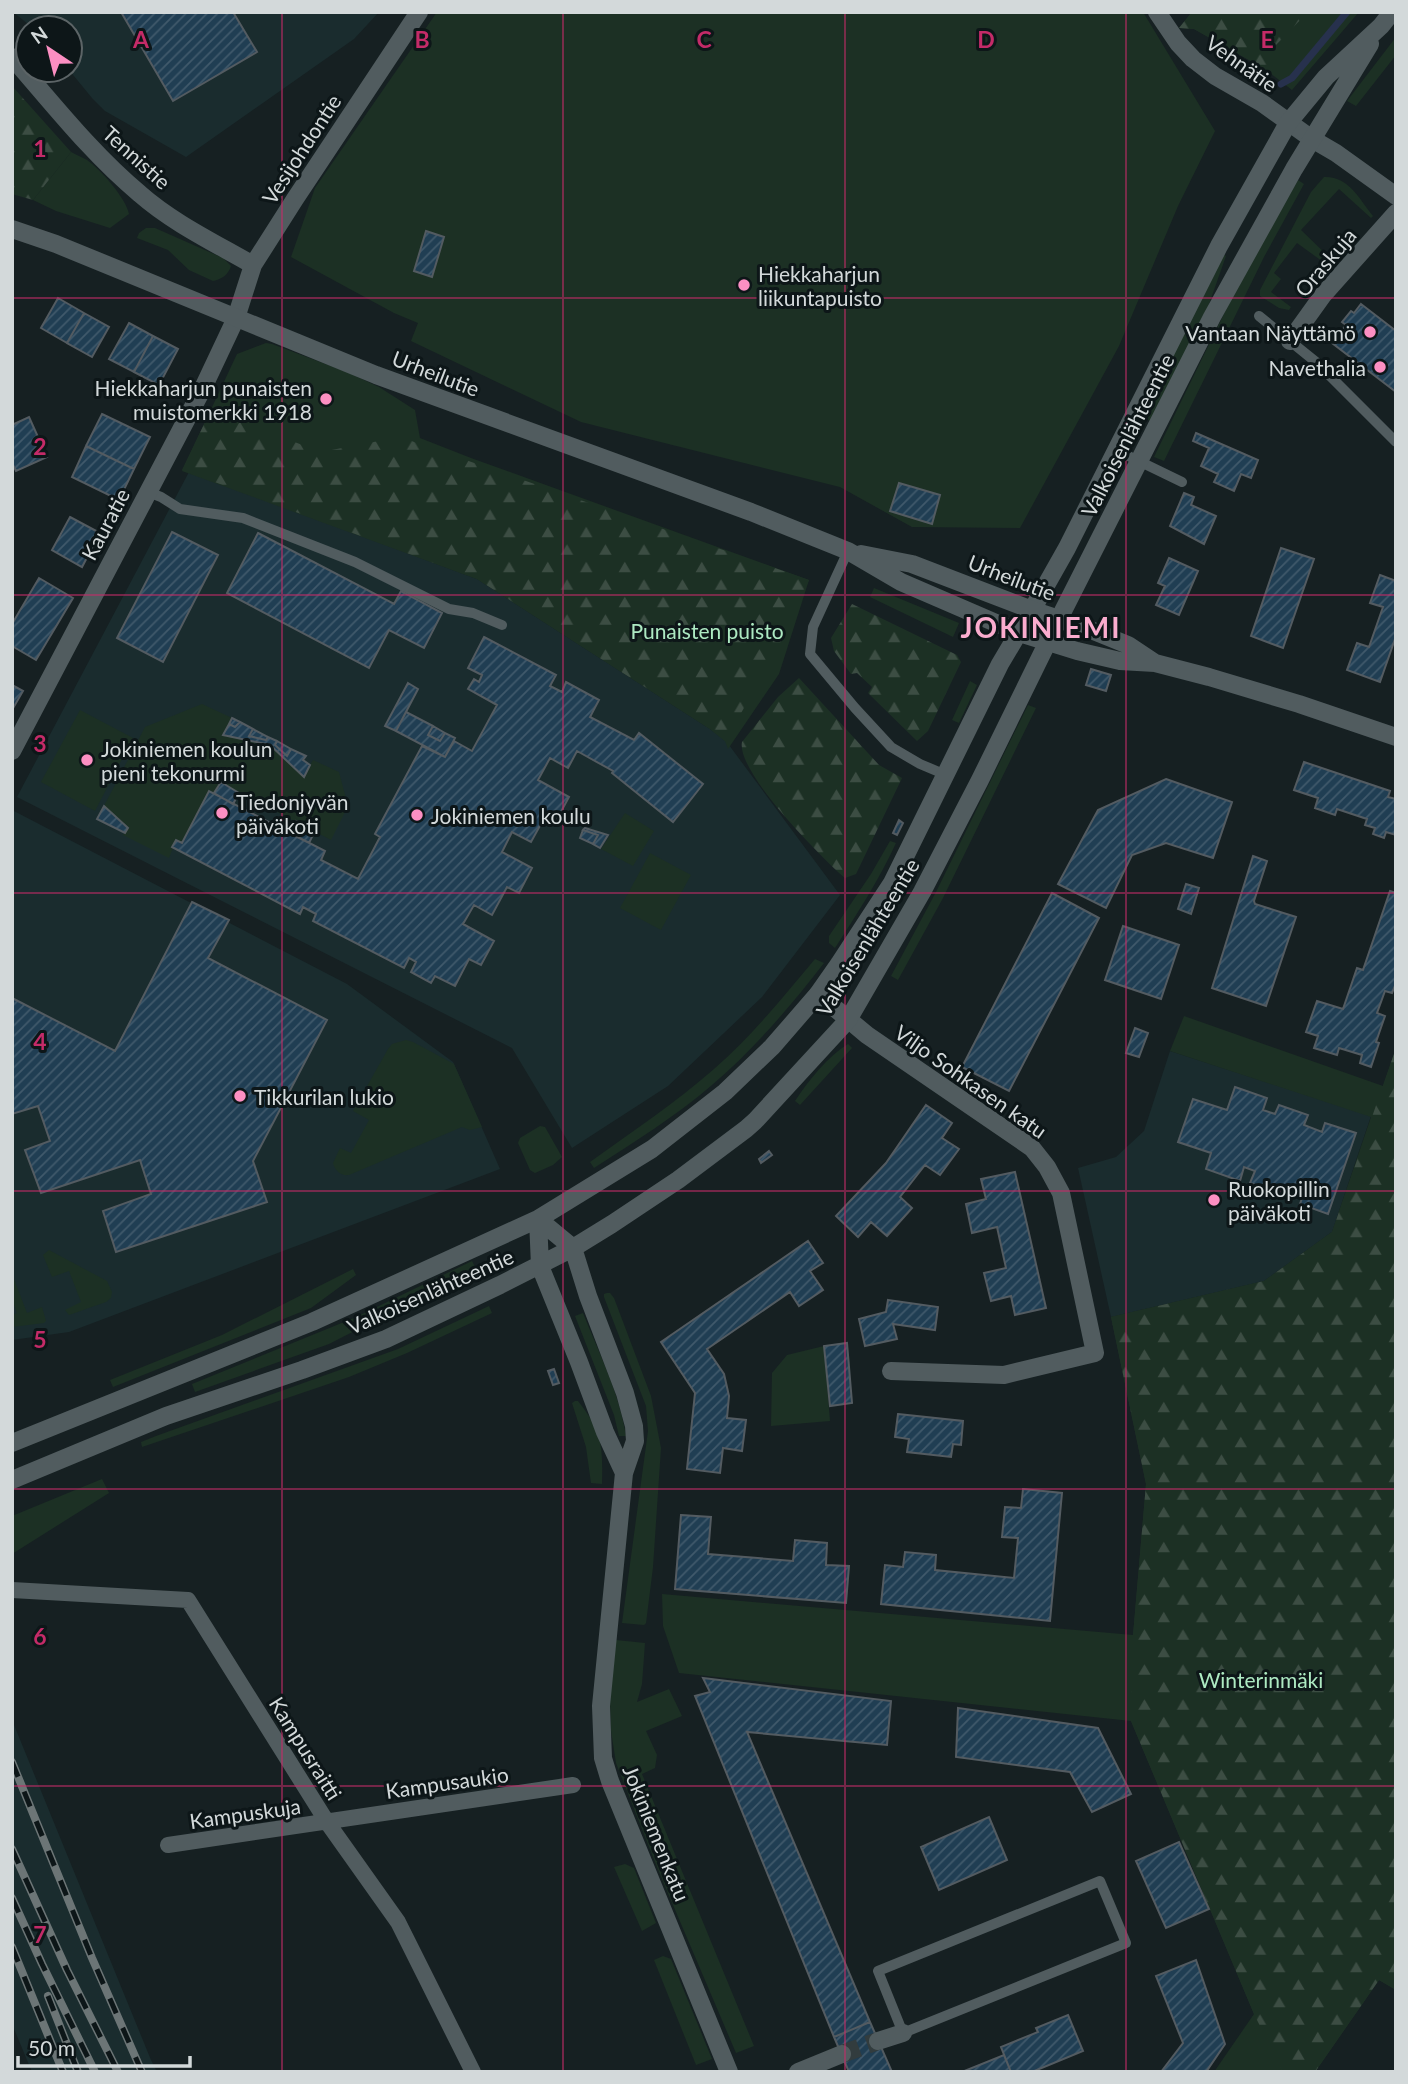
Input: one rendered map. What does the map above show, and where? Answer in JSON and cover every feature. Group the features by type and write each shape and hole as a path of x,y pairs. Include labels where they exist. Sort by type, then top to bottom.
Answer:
{"main road":[{"name":"Vesijohdontie","path":"236,318 253,265 419,12"},
{"name":"Vehnätie","path":"1157,12 1178,43 1194,59 1215,76 1262,103 1312,139"},
{"name":"Valkoisenlähteentie","path":"12,1443 312,1322 538,1219 652,1149 725,1092 772,1048 818,994 892,883 1000,664 1062,557 1219,246 1288,124 1326,77 1387,19"},
{"name":"Valkoisenlähteentie","path":"12,1480 166,1416 386,1339 540,1266 573,1248 678,1180 755,1121 848,1020 922,892 981,780 1212,317 1312,139 1387,19"},
{"name":"Tennistie","path":"12,57 89,147 141,195 191,230 253,265"},
{"path":"1312,139 1396,196"},
{"name":"Oraskuja","path":"1290,341 1324,295 1396,213"},
{"name":"Urheilutie","path":"12,229 56,244 389,380 751,512 848,551 901,582 1019,633 1119,661 1155,663 1299,704 1396,737"},
{"name":"Kauratie","path":"12,751 203,388 236,318"},
{"name":"Urheilutie","path":"848,551 912,564 1128,645 1155,663"},
{"name":"Viljo Sohkasen katu","path":"818,994 867,1035 1032,1148 1047,1167 1061,1193 1095,1353 1004,1376 891,1371"},
{"path":"538,1219 573,1248"},
{"path":"538,1219 540,1266 605,1432 624,1473"},
{"name":"Jokiniemenkatu","path":"573,1248 587,1296 625,1393 635,1441 624,1473 601,1706 603,1758 729,2072"},
{"path":"878,2041 903,2033"},
{"path":"798,2072 842,2054"}],"street":[{"name":"Kampusraitti","path":"12,1590 188,1600 327,1822 398,1922 473,2072"},
{"name":"Kampusaukio","path":"327,1822 573,1785"},
{"name":"Kampuskuja","path":"168,1845 327,1822"}],"lane":[{"path":"1259,316 1316,362 1396,442"},
{"path":"1116,450 1182,482"},
{"path":"148,492 180,509 243,518 355,562 449,609 473,613 502,625"},
{"path":"848,551 813,627 810,654 891,747 946,775"},
{"path":"1101,1881 1126,1943 903,2033 878,1971 1101,1881"}],"shaded area":[{"path":"13,12 379,12 354,39 186,157 105,111 80,84 84,84 84,14"},
{"name":"Jokiniemen koulu","path":"189,472 477,579 726,741 840,895 762,997 668,1086 572,1148 512,1048 17,797"},
{"name":"Tikkurilan lukio","path":"12,810 347,984 453,1062 500,1169 69,1332 12,1340"},
{"name":"Ruokopillin päiväkoti","path":"1170,1051 1371,1116 1332,1232 1264,1281 1111,1317 1078,1168 1116,1157 1144,1131"},
{"path":"12,1720 157,2072 32,2072 12,2024"}],"green space":[{"name":"Hiekkaharjun liikuntapuisto","path":"437,12 1143,12 1215,131 1178,206 1119,346 1020,528 912,527 840,487 581,422 411,341 418,323 394,313 291,257 315,188"},
{"path":"1192,12 1359,12 1292,90 1265,69 1194,29 1179,28"},
{"path":"1192,12 1308,12 1275,46 1265,69 1194,29 1179,28"},
{"path":"1396,37 1396,55 1356,106 1347,101"},
{"path":"12,86 71,152 33,200 12,194"},
{"path":"71,152 99,170 127,207 129,214 110,228 56,211 33,200"},
{"path":"1324,177 1347,184 1373,216 1371,218 1339,189 1301,230 1331,259 1326,264 1297,243 1274,273 1281,279 1271,292 1291,307 1289,310 1279,308 1260,296 1260,290 1311,192"},
{"path":"1298,180 1304,184 1264,257 1164,461 1154,457 1242,277"},
{"path":"146,228 155,228 223,258 231,266 230,269 224,276 213,281 189,270 168,250 137,238"},
{"path":"1220,252 1226,256 1208,307 1153,422 1146,419 1174,350"},
{"name":"Punaisten puisto","path":"266,343 347,372 379,387 415,410 420,438 809,580 779,674 728,749 725,741 710,729 477,579 182,471 237,354"},
{"name":"Punaisten puisto","path":"228,417 321,452 400,437 809,580 776,652 725,741 477,579 182,470 207,418"},
{"path":"874,588 959,623 953,637 870,597"},
{"path":"852,604 957,655 961,662 928,731 917,741 868,693 872,687 857,673 851,674 834,651 831,638"},
{"path":"799,678 879,765 902,778 856,874 845,878 783,814 752,773 744,756 742,742 778,697"},
{"path":"970,681 977,685 959,723 952,720"},
{"path":"202,704 232,718 223,735 270,745 304,776 313,760 339,772 348,806 331,840 221,783 214,793 209,791 182,843 176,840 169,858 123,835 128,827 104,806 145,727"},
{"path":"1028,705 1036,708 943,898 898,980 891,976 936,892"},
{"name":"Jokiniemen koulun pieni tekonurmi","path":"80,710 133,738 95,811 41,782"},
{"path":"625,813 654,831 633,866 601,849"},
{"path":"890,841 896,843 889,857 835,948 829,943 829,936"},
{"path":"650,853 691,875 661,930 620,908"},
{"path":"815,959 824,963 771,1027 742,1057 669,1118 594,1168 590,1162 669,1105 728,1057"},
{"name":"Winterinmäki","path":"1184,1016 1383,1086 1396,1048 1396,1990 1379,1980 1315,2072 1214,2072 1254,2014 1131,1721 679,1673 663,1626 662,1594 1133,1635 1146,1484 1111,1317 1264,1281 1332,1232 1371,1117 1170,1051"},
{"path":"406,1040 454,1064 482,1127 470,1130 462,1127 349,1175 341,1174 333,1163 340,1148 351,1153 369,1120 353,1111 388,1049 392,1044"},
{"path":"848,1044 852,1048 800,1105 795,1101 819,1070"},
{"name":"Winterinmäki","path":"1396,1048 1396,1990 1379,1980 1315,2072 1283,2072 1254,2014 1131,1721 1133,1636 1146,1484 1111,1317 1264,1281 1332,1232"},
{"path":"540,1126 545,1127 562,1157 553,1165 535,1173 530,1170 518,1143 520,1138"},
{"path":"49,1250 107,1281 112,1292 111,1298 69,1315 65,1310 81,1302 69,1271 52,1277 43,1255"},
{"path":"472,1261 476,1269 329,1344 195,1392 192,1384 354,1318"},
{"path":"353,1269 356,1275 311,1308 113,1387 110,1380 222,1335"},
{"path":"12,1274 27,1313 42,1307 46,1321 44,1323 12,1327 12,1315 17,1313 12,1300"},
{"path":"610,1293 651,1396 661,1448 653,1567 644,1625 622,1623 648,1431 646,1406 604,1297 604,1294"},
{"path":"489,1306 492,1313 349,1377 142,1447 141,1442 156,1436 398,1349"},
{"path":"583,1313 614,1388 626,1436 619,1436 614,1415 575,1316"},
{"path":"824,1346 830,1421 771,1426 772,1373 787,1355"},
{"path":"578,1401 586,1412 596,1430 602,1459 602,1484 591,1483 586,1447 572,1403"},
{"path":"102,1479 109,1493 12,1554 12,1516"},
{"path":"616,1640 645,1643 642,1684 637,1702 669,1689 682,1716 646,1731 657,1755 655,1768 642,1774 754,2046 736,2053 616,1763 610,1700"},
{"path":"625,1864 634,1868 656,1923 642,1931 614,1867"},
{"path":"663,1956 671,1959 712,2059 696,2065 654,1960"}],"building":[{"path":"121,12 233,12 257,52 173,101"},
{"path":"426,231 444,237 432,277 414,271"},
{"path":"58,298 84,313 67,343 41,328"},
{"name":"Navethalia","path":"1361,304 1396,331 1396,392 1332,343 1346,325 1342,322"},
{"path":"84,313 109,327 92,357 67,343"},
{"path":"129,323 153,336 134,372 109,359"},
{"path":"153,336 178,349 159,385 134,372"},
{"path":"102,414 150,437 134,469 86,446"},
{"path":"29,417 47,457 16,471 12,463 12,425"},
{"path":"1196,433 1258,460 1251,478 1241,474 1234,491 1214,482 1218,474 1201,466 1209,448 1193,441"},
{"path":"86,446 134,469 119,500 72,477"},
{"path":"899,483 940,495 932,524 890,511"},
{"path":"1184,493 1194,497 1191,505 1216,516 1204,544 1170,526"},
{"path":"70,517 100,533 82,567 52,550"},
{"path":"172,532 218,555 163,662 117,638"},
{"path":"258,533 394,604 401,591 442,613 424,648 389,630 369,668 227,593"},
{"path":"1281,548 1314,559 1283,648 1251,636"},
{"path":"1169,558 1198,571 1179,615 1156,605 1165,586 1158,583"},
{"path":"1380,575 1396,581 1396,636 1380,682 1347,670 1357,643 1369,647 1383,607 1370,603"},
{"path":"39,578 73,598 36,660 12,646 12,624"},
{"path":"484,637 556,675 550,686 562,692 566,682 599,700 590,717 634,740 639,733 703,784 673,822 612,773 613,771 577,751 568,768 550,758 538,780 569,797 557,819 547,813 531,842 512,832 502,852 532,868 519,893 507,887 492,915 474,905 463,924 494,941 481,965 469,959 455,986 435,976 431,983 411,972 416,962 409,958 404,968 313,921 316,914 303,907 300,914 172,847 176,840 182,843 209,791 325,851 321,860 358,879 380,837 375,834 422,746 445,757 454,741 472,751 497,705 468,689 474,679 479,682 482,675 468,668"},
{"path":"1091,669 1111,675 1106,691 1086,685"},
{"path":"408,683 418,689 396,731 385,726"},
{"path":"12,685 23,691 12,710"},
{"path":"406,712 433,726 428,735 440,741 445,733 455,738 445,757 396,731"},
{"path":"232,718 240,722 235,727 229,724"},
{"path":"240,722 253,729 249,736 266,740 268,737 277,741 275,745 287,756 291,749 306,756 303,760 310,765 304,777 270,745 223,735 229,724 235,727"},
{"path":"433,726 445,733 440,741 428,735"},
{"path":"253,729 268,737 266,740 249,736"},
{"path":"277,741 291,749 287,756 275,745"},
{"path":"1304,762 1390,791 1388,797 1396,799 1396,835 1386,832 1384,838 1373,834 1375,828 1365,825 1367,819 1337,809 1335,815 1315,808 1318,798 1294,790"},
{"path":"1166,779 1232,802 1213,858 1166,843 1132,855 1106,908 1058,884 1098,810"},
{"path":"221,782 239,793 233,804 214,793"},
{"path":"104,806 128,828 125,833 97,819"},
{"path":"899,820 903,823 897,835 893,833"},
{"path":"296,821 315,831 309,843 289,833"},
{"path":"585,828 608,835 600,848 593,844 598,835 583,830"},
{"path":"583,830 598,835 593,844 580,838"},
{"path":"1253,856 1267,861 1255,904 1296,917 1266,1006 1212,988"},
{"path":"1186,884 1199,888 1191,914 1178,909"},
{"path":"1390,891 1396,893 1396,983 1392,993 1385,991 1377,1013 1385,1016 1371,1067 1360,1063 1362,1055 1339,1048 1337,1055 1314,1048 1318,1036 1306,1032 1317,1001 1343,1009 1357,968 1363,970"},
{"path":"1052,893 1099,918 1009,1091 962,1067"},
{"path":"192,902 229,920 208,958 327,1020 253,1161 267,1202 116,1252 103,1211 151,1194 140,1160 41,1193 25,1150 50,1141 38,1106 12,1114 12,998 115,1051"},
{"path":"1123,926 1179,945 1161,999 1105,980"},
{"path":"1135,1028 1148,1033 1139,1057 1126,1053"},
{"path":"1235,1087 1267,1098 1263,1110 1275,1114 1279,1105 1308,1115 1304,1125 1322,1132 1325,1123 1356,1133 1328,1214 1300,1204 1305,1190 1291,1185 1287,1196 1250,1183 1255,1171 1244,1167 1240,1181 1206,1169 1211,1153 1178,1142 1193,1099 1227,1110"},
{"path":"926,1105 952,1123 942,1138 959,1149 940,1175 925,1165 900,1197 912,1208 887,1236 871,1222 858,1237 836,1216 886,1163"},
{"path":"769,1151 772,1155 761,1163 759,1159"},
{"path":"1015,1172 1046,1308 1015,1315 1011,1296 991,1301 984,1273 1006,1268 997,1227 972,1233 966,1204 986,1199 981,1179"},
{"path":"808,1241 823,1263 810,1271 823,1290 799,1306 790,1292 707,1349 724,1374 729,1396 727,1418 746,1420 742,1451 723,1448 720,1473 687,1469 695,1393 661,1342"},
{"path":"888,1300 938,1307 935,1330 893,1324 897,1339 865,1346 859,1319 886,1312"},
{"path":"847,1343 852,1403 830,1406 824,1346"},
{"path":"554,1369 559,1383 553,1385 548,1371"},
{"path":"898,1414 963,1421 961,1445 953,1444 951,1457 907,1452 909,1439 895,1437"},
{"path":"1023,1489 1062,1493 1050,1621 881,1604 885,1565 903,1567 905,1552 936,1555 935,1570 1014,1578 1018,1538 1002,1537 1005,1507 1021,1508"},
{"path":"681,1515 711,1517 708,1554 793,1561 795,1540 827,1543 826,1565 849,1566 846,1603 675,1589"},
{"path":"703,1678 891,1701 887,1745 747,1732 870,2022 834,2037 695,1696 710,1692"},
{"path":"958,1708 1098,1728 1131,1794 1092,1812 1070,1772 956,1757"},
{"path":"989,1817 1007,1860 939,1890 921,1847"},
{"path":"1179,1842 1209,1909 1166,1928 1136,1861"},
{"path":"1196,1960 1225,2044 1206,2072 1161,2072 1183,2043 1156,1976"},
{"path":"1068,2015 1083,2051 1032,2072 1011,2072 1001,2047 1038,2032 1036,2028"},
{"path":"870,2022 892,2072 849,2072 834,2037"},
{"path":"1004,2055 1011,2072 962,2072"}],"waterway":[{"path":"1281,84 1292,78 1347,12"}],"tunnel":[{"path":"842,2054 878,2041"}],"railway":[{"path":"12,1762 142,2072"},
{"path":"12,1849 67,1970 118,2072"},
{"path":"12,1898 95,2072"},
{"path":"12,1947 63,2072"},
{"path":"48,1996 78,2072"}],"place":[{"name":"Hiekkaharjun liikuntapuisto","path":"744,285"},
{"name":"Vantaan Näyttämö","path":"1370,332"},
{"name":"Navethalia","path":"1380,367"},
{"name":"Hiekkaharjun punaisten muistomerkki 1918","path":"326,399"},
{"name":"Jokiniemen koulun pieni tekonurmi","path":"87,760"},
{"name":"Tiedonjyvän päiväkoti","path":"222,813"},
{"name":"Jokiniemen koulu","path":"417,815"},
{"name":"Tikkurilan lukio","path":"240,1096"},
{"name":"Ruokopillin päiväkoti","path":"1214,1200"}],"district":[{"name":"JOKINIEMI","path":"1041,627"}]}
